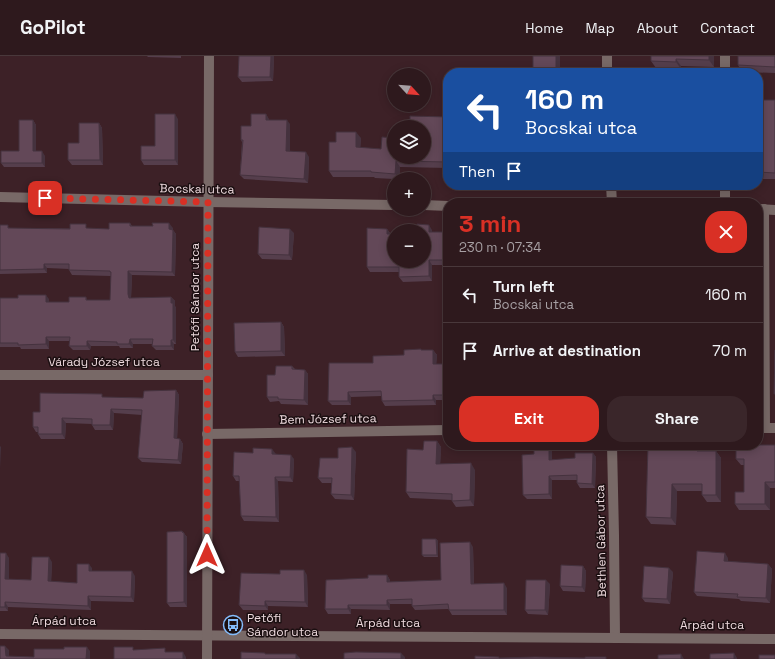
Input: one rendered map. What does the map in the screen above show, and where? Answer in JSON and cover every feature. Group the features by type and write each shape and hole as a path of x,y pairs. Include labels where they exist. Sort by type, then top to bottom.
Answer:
{"street":[{"name":"Petőfi Sándor utca","path":"207,659 209,56"},
{"path":"607,56 607,68"},
{"path":"725,68 726,56"},
{"name":"Bocskai utca","path":"0,197 387,205"},
{"path":"431,205 443,206"},
{"path":"763,209 775,210"},
{"path":"763,297 766,428"},
{"name":"Várady József utca","path":"0,375 208,375"},
{"name":"Bem József utca","path":"207,434 443,430"},
{"name":"Bethlen Gábor utca","path":"612,450 615,638"},
{"name":"Árpád utca","path":"0,634 775,639"}],"building":[{"path":"239,56 271,56 270,77 238,77"},
{"path":"533,56 556,56 556,68 533,68"},
{"path":"651,56 709,56 709,60 676,59 676,62 651,61"},
{"path":"738,56 775,56 775,67 738,65"},
{"path":"763,100 775,100 775,173 763,172"},
{"path":"155,114 175,114 175,160 141,160 141,146 155,146"},
{"path":"251,114 266,114 266,120 287,120 286,151 306,152 304,179 240,175 243,140 241,140 241,126 251,126"},
{"path":"410,116 443,117 443,162 431,162 431,120 410,120"},
{"path":"19,120 33,120 33,151 42,151 42,163 1,163 1,151 19,151"},
{"path":"79,123 99,123 100,160 68,160 68,143 79,143"},
{"path":"336,132 356,132 356,147 381,149 382,137 387,137 387,164 396,164 395,172 387,172 387,173 371,171 329,171 329,142 336,142"},
{"path":"109,223 130,223 130,226 153,226 152,223 169,223 169,229 173,230 172,272 128,271 129,298 171,297 171,303 173,303 173,340 171,340 171,346 152,346 153,339 130,339 129,344 87,341 87,346 69,346 70,337 46,337 46,344 18,345 18,343 0,343 0,298 18,298 18,295 46,295 46,302 69,302 69,297 86,297 86,300 110,300 111,272 69,270 69,264 44,264 44,269 0,270 0,225 8,225 8,228 70,229 70,224 86,224 86,228 109,229"},
{"path":"259,227 290,229 289,255 258,254"},
{"path":"367,228 387,229 387,267 367,267"},
{"path":"431,232 443,232 443,260 431,260"},
{"path":"399,268 429,268 429,276 399,277"},
{"path":"281,322 281,351 235,352 234,323"},
{"path":"404,350 433,350 433,364 443,364 443,395 433,395 433,400 382,401 381,391 348,392 348,401 328,401 329,363 373,363 373,356 404,355"},
{"path":"775,350 775,394 774,394"},
{"path":"276,366 292,366 292,369 305,370 304,400 267,397 267,375 275,375"},
{"path":"176,390 174,438 180,439 178,460 138,458 142,410 111,409 110,425 92,425 92,419 62,418 62,434 38,434 38,427 33,427 33,412 40,412 40,393 102,394 102,397 143,398 144,391"},
{"path":"424,441 437,441 436,464 471,463 470,500 452,501 452,494 406,492 407,449 423,450"},
{"path":"763,445 775,445 775,482 765,482 765,504 735,504 735,492 744,492 744,459 736,459 736,450 763,450"},
{"path":"352,447 351,495 331,494 332,478 318,478 320,458 338,458 338,448"},
{"path":"253,448 272,449 272,454 291,455 290,477 275,477 276,517 241,516 239,476 233,476 234,452 253,453"},
{"path":"534,450 549,450 549,460 575,458 575,453 593,453 592,484 577,483 577,475 549,476 549,494 523,495 522,455 534,454"},
{"path":"648,450 716,451 716,495 702,495 702,484 672,484 671,518 646,517"},
{"path":"182,531 184,533 184,602 167,603 167,532"},
{"path":"422,539 436,539 437,555 422,555"},
{"path":"470,542 471,584 504,583 504,610 449,610 448,604 412,606 412,599 387,600 387,605 348,605 348,609 325,609 326,580 368,578 368,575 387,575 387,582 441,580 440,543"},
{"path":"697,551 725,553 724,561 768,564 766,598 737,597 738,594 694,592"},
{"path":"0,553 6,553 5,579 31,580 32,557 49,557 48,581 77,583 77,564 89,564 89,571 132,571 131,597 88,596 88,606 5,602 5,607 0,607"},
{"path":"561,565 583,566 582,587 560,586"},
{"path":"644,566 669,568 667,599 642,598"},
{"path":"280,570 304,570 305,602 265,601 265,606 239,605 241,573 280,574"},
{"path":"526,580 546,580 545,610 525,610"},
{"path":"0,646 5,646 6,656 34,657 34,649 87,647 86,659 0,659"},
{"path":"114,647 133,647 133,650 165,648 165,652 183,652 183,659 114,659"},
{"path":"241,652 296,654 296,659 241,659"},
{"path":"344,653 401,653 401,659 344,659"},
{"path":"734,653 734,659 710,659 710,654"},
{"path":"681,654 681,659 658,659 658,655"},
{"path":"759,655 775,655 775,659 759,659"},
{"path":"475,656 499,658 606,657 606,659 475,659"}],"place":[{"name":"Petőfi Sándor utca","path":"233,625"}],"route":[{"path":"45,198 208,202 207,555"}]}
